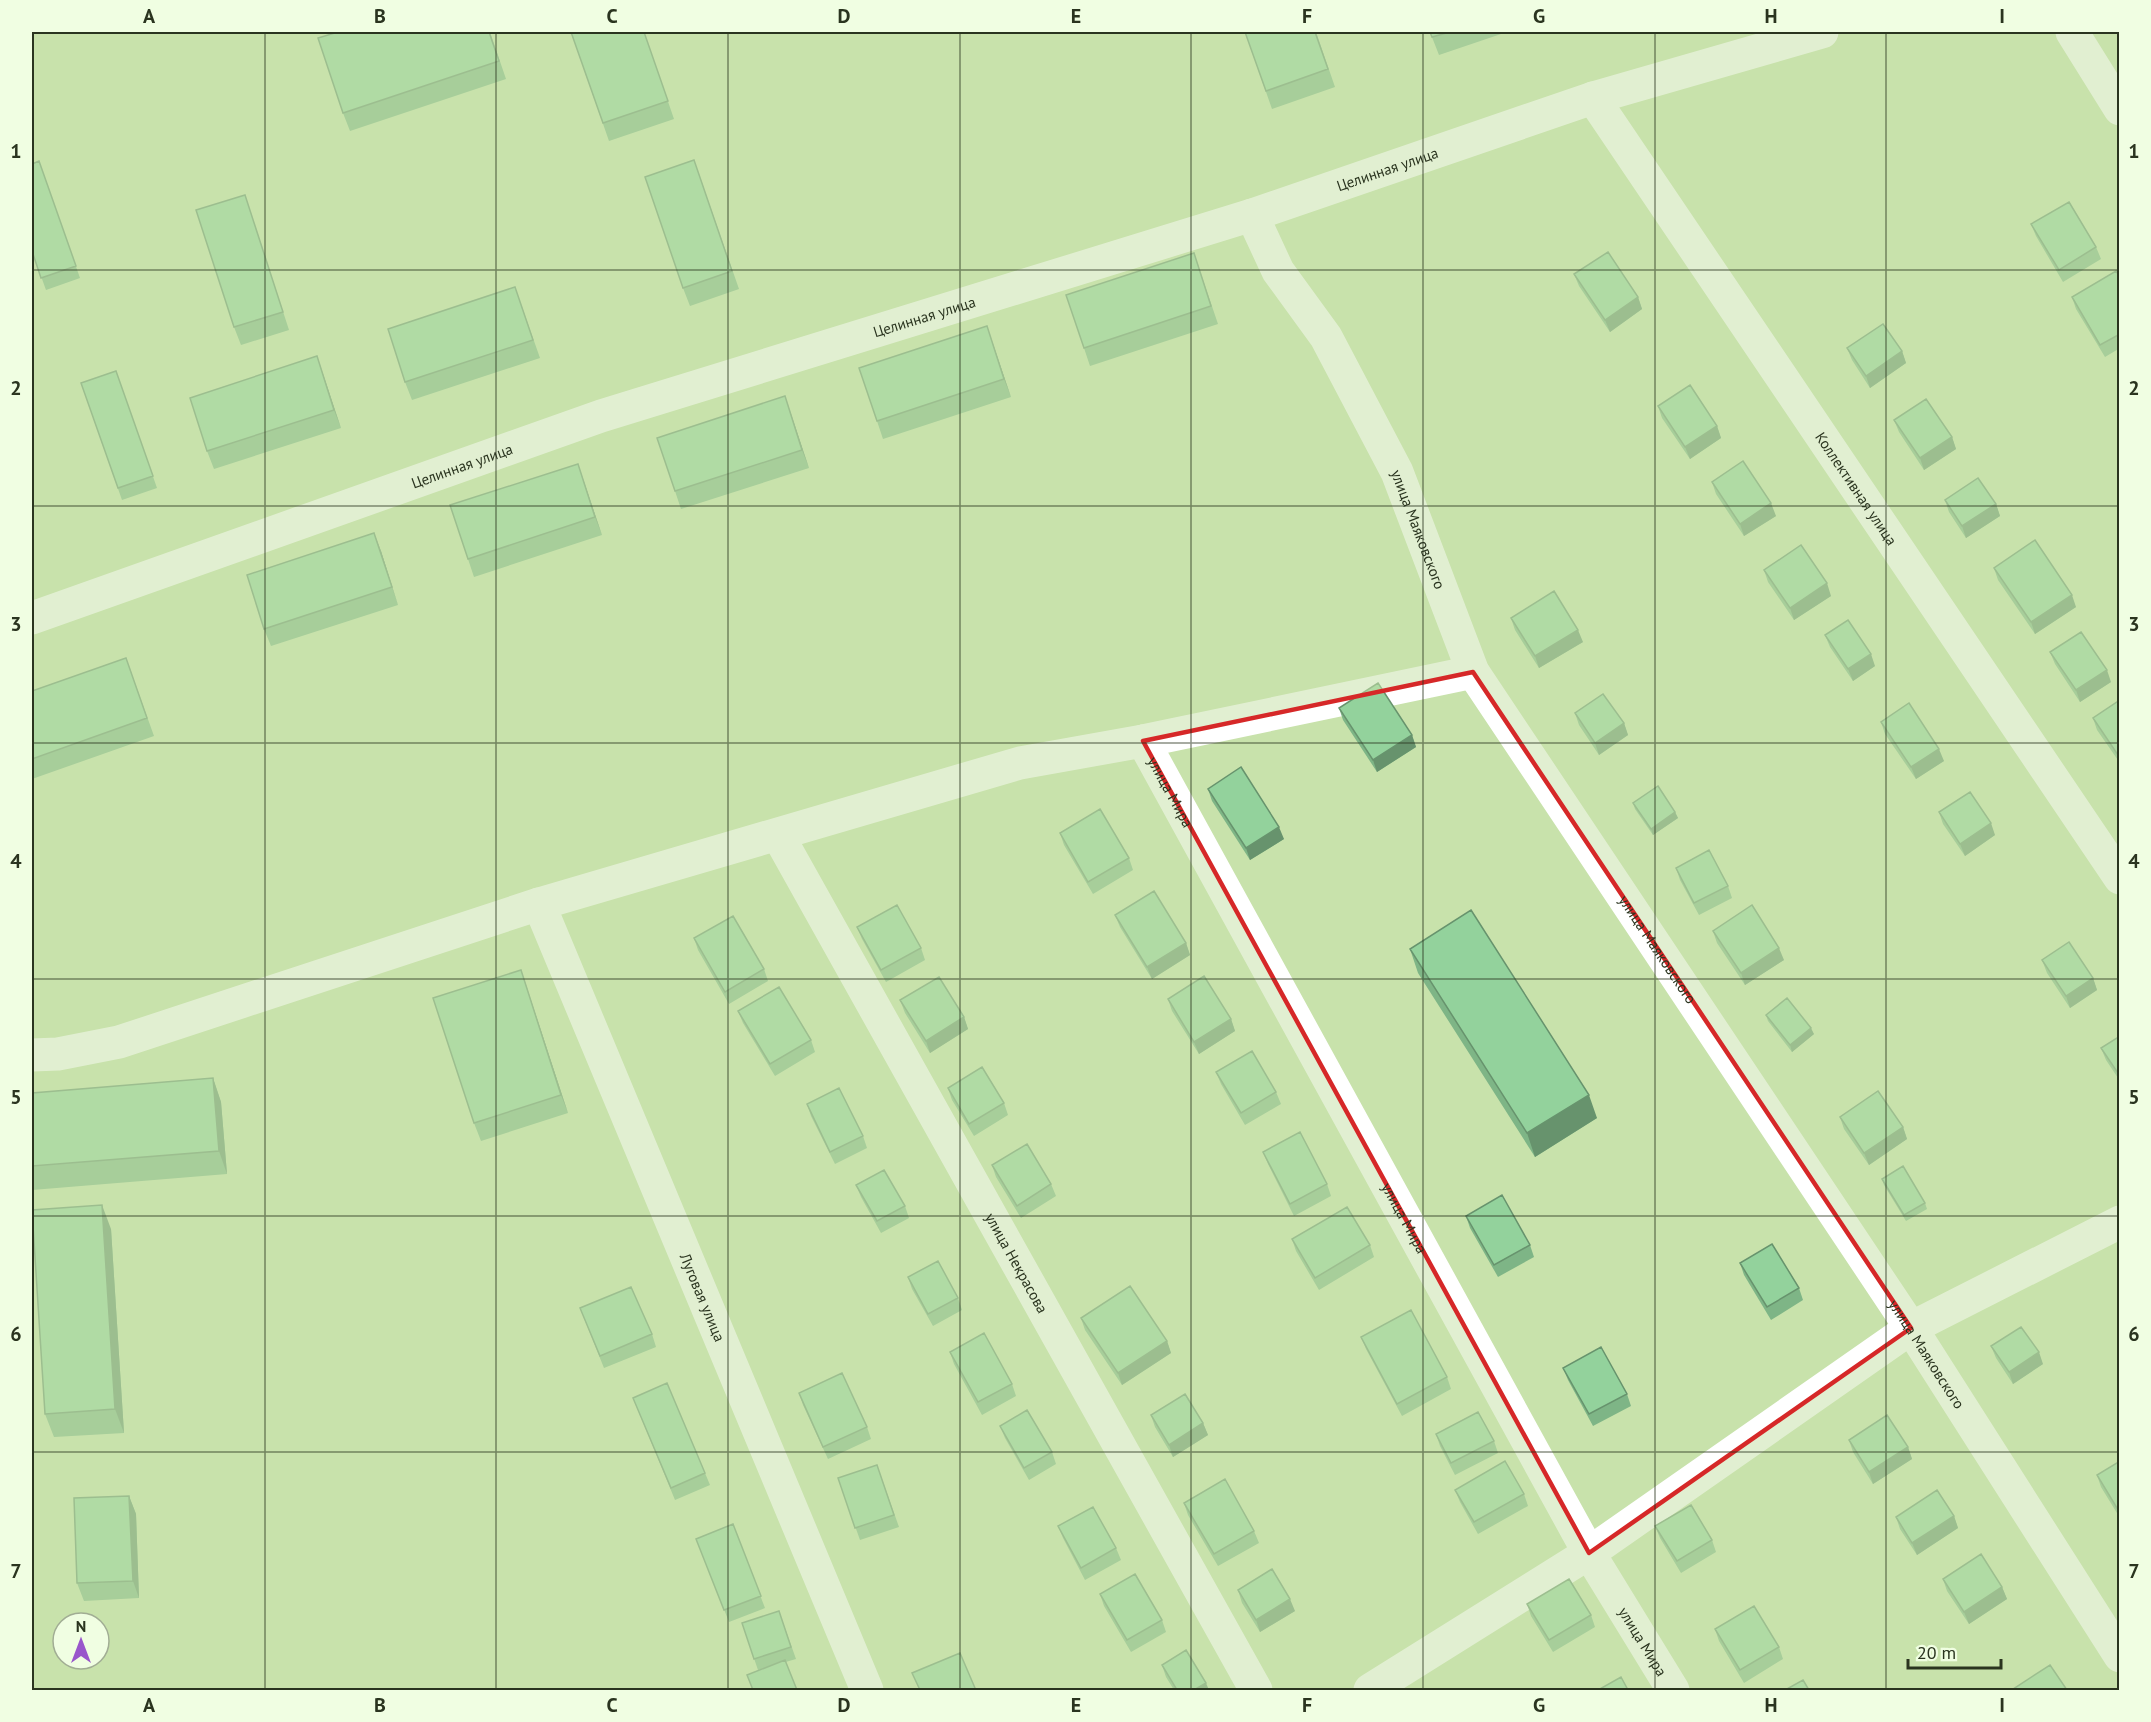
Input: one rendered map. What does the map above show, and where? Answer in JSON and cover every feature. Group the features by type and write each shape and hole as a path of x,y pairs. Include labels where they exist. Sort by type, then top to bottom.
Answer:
{"street":[{"name":"Целинная улица","path":"32,618 601,416 1252,215 1593,98 1822,32"},
{"path":"2072,32 2120,109"},
{"name":"Коллективная улица","path":"1593,98 2120,878"},
{"name":"улица Маяковского","path":"1252,215 1278,271 1326,337 1397,472 1473,672 1911,1328 2120,1656"},
{"path":"32,1055 58,1054 119,1042 539,904 778,836 1020,763 1143,741 1473,672"},
{"name":"улица Мира","path":"1143,741 1589,1553 1673,1690"},
{"name":"улица Некрасова","path":"778,836 1256,1690"},
{"name":"Луговая улица","path":"539,904 867,1690"},
{"path":"1370,1690 1589,1553 1911,1328 2120,1222"}],"highlighted area":[{"path":"1473,672 1911,1328 1589,1553 1143,741"}],"building":[{"path":"338,32 489,32 499,61 343,113 318,38"},
{"path":"571,32 644,32 668,101 603,123"},
{"path":"1245,32 1315,32 1328,69 1266,91"},
{"path":"1430,32 1450,32 1432,37"},
{"path":"694,160 732,271 683,288 645,177"},
{"path":"39,161 76,266 41,278 32,251 32,164"},
{"path":"245,195 283,312 234,327 196,210"},
{"path":"2069,202 2096,247 2059,270 2031,224"},
{"path":"1608,252 1638,297 1605,320 1574,274"},
{"path":"1194,253 1211,306 1084,348 1066,295"},
{"path":"2116,271 2120,277 2120,334 2100,345 2072,297"},
{"path":"515,287 533,340 405,382 388,329"},
{"path":"1883,324 1902,351 1866,376 1847,348"},
{"path":"987,326 1004,379 877,421 859,368"},
{"path":"317,356 334,410 207,451 190,398"},
{"path":"116,371 153,476 118,488 81,383"},
{"path":"1690,385 1717,426 1685,447 1658,406"},
{"path":"785,396 802,450 675,491 657,438"},
{"path":"1926,399 1952,437 1920,458 1894,420"},
{"path":"1743,461 1771,503 1740,524 1712,482"},
{"path":"578,464 595,517 468,559 450,505"},
{"path":"1978,478 1996,504 1962,526 1945,500"},
{"path":"374,533 392,587 264,629 247,575"},
{"path":"2035,540 2072,595 2031,622 1994,568"},
{"path":"1801,545 1827,583 1790,608 1764,570"},
{"path":"1554,591 1578,630 1535,656 1511,618"},
{"path":"1848,620 1871,654 1848,669 1825,635"},
{"path":"2081,632 2107,670 2076,690 2050,652"},
{"path":"126,658 147,718 32,759 32,691"},
{"path":"1378,683 1412,735 1373,760 1339,708"},
{"path":"1603,694 1624,723 1595,743 1575,713"},
{"path":"2120,700 2120,758 2093,718"},
{"path":"1909,703 1939,749 1911,767 1881,722"},
{"path":"1241,767 1279,827 1246,848 1208,789"},
{"path":"1658,786 1675,812 1651,829 1633,803"},
{"path":"1970,792 1991,823 1960,844 1939,812"},
{"path":"1100,809 1129,858 1088,882 1060,833"},
{"path":"1709,850 1728,886 1694,903 1676,868"},
{"path":"1154,891 1186,943 1147,967 1115,915"},
{"path":"897,905 921,948 881,970 857,927"},
{"path":"1752,905 1779,948 1741,973 1713,931"},
{"path":"1471,910 1589,1095 1527,1133 1410,949"},
{"path":"733,916 764,969 725,992 694,938"},
{"path":"2069,942 2093,978 2066,996 2042,960"},
{"path":"521,970 561,1095 474,1123 433,998"},
{"path":"1204,976 1231,1019 1194,1042 1168,999"},
{"path":"939,977 964,1017 926,1041 900,1000"},
{"path":"779,987 811,1040 770,1064 738,1011"},
{"path":"1787,998 1811,1028 1790,1045 1766,1015"},
{"path":"2120,1036 2120,1076 2101,1048"},
{"path":"1252,1051 1276,1092 1241,1113 1216,1072"},
{"path":"982,1067 1004,1103 969,1124 948,1088"},
{"path":"213,1078 219,1151 32,1166 32,1093"},
{"path":"839,1088 863,1136 830,1152 807,1104"},
{"path":"1878,1091 1903,1127 1864,1153 1840,1117"},
{"path":"1300,1132 1327,1184 1290,1204 1263,1152"},
{"path":"1027,1144 1051,1184 1017,1206 992,1165"},
{"path":"1903,1166 1925,1203 1904,1215 1882,1179"},
{"path":"884,1170 905,1206 877,1221 856,1185"},
{"path":"1502,1195 1530,1245 1494,1265 1466,1216"},
{"path":"102,1205 115,1409 45,1414 32,1210"},
{"path":"1347,1207 1370,1245 1315,1278 1292,1239"},
{"path":"1772,1244 1799,1288 1767,1307 1740,1263"},
{"path":"938,1261 958,1298 928,1314 908,1277"},
{"path":"1130,1286 1167,1341 1118,1373 1081,1318"},
{"path":"631,1287 652,1334 600,1356 580,1308"},
{"path":"1411,1310 1447,1377 1397,1404 1361,1337"},
{"path":"2021,1327 2039,1352 2009,1372 1991,1346"},
{"path":"984,1333 1012,1384 978,1402 950,1352"},
{"path":"1601,1347 1627,1394 1589,1414 1563,1368"},
{"path":"842,1373 867,1427 823,1447 799,1393"},
{"path":"667,1383 705,1473 671,1488 633,1398"},
{"path":"1185,1394 1203,1423 1169,1445 1151,1415"},
{"path":"1027,1410 1052,1452 1024,1468 1000,1426"},
{"path":"1478,1412 1494,1441 1451,1463 1436,1434"},
{"path":"1887,1415 1908,1447 1869,1472 1849,1440"},
{"path":"1505,1461 1524,1494 1474,1522 1455,1490"},
{"path":"2120,1461 2120,1513 2097,1475"},
{"path":"877,1465 894,1515 855,1528 838,1478"},
{"path":"1225,1479 1254,1531 1214,1554 1184,1503"},
{"path":"1937,1490 1954,1516 1912,1543 1896,1517"},
{"path":"129,1496 133,1581 77,1583 74,1498"},
{"path":"1691,1505 1712,1540 1677,1561 1655,1526"},
{"path":"1093,1507 1116,1548 1081,1568 1058,1526"},
{"path":"733,1524 761,1596 724,1610 696,1539"},
{"path":"1981,1554 2002,1587 1964,1612 1943,1579"},
{"path":"1272,1569 1290,1599 1256,1620 1238,1590"},
{"path":"1135,1574 1162,1620 1127,1640 1100,1594"},
{"path":"1569,1579 1591,1615 1549,1640 1527,1604"},
{"path":"1754,1606 1779,1647 1740,1670 1715,1629"},
{"path":"779,1611 791,1647 754,1659 742,1623"},
{"path":"1186,1650 1206,1683 1194,1690 1177,1690 1162,1665"},
{"path":"960,1653 975,1688 920,1690 912,1673"},
{"path":"785,1660 797,1690 753,1690 747,1675"},
{"path":"2050,1665 2067,1690 2013,1689"},
{"path":"1621,1677 1628,1690 1598,1690"},
{"path":"1803,1680 1809,1690 1785,1690"}]}
